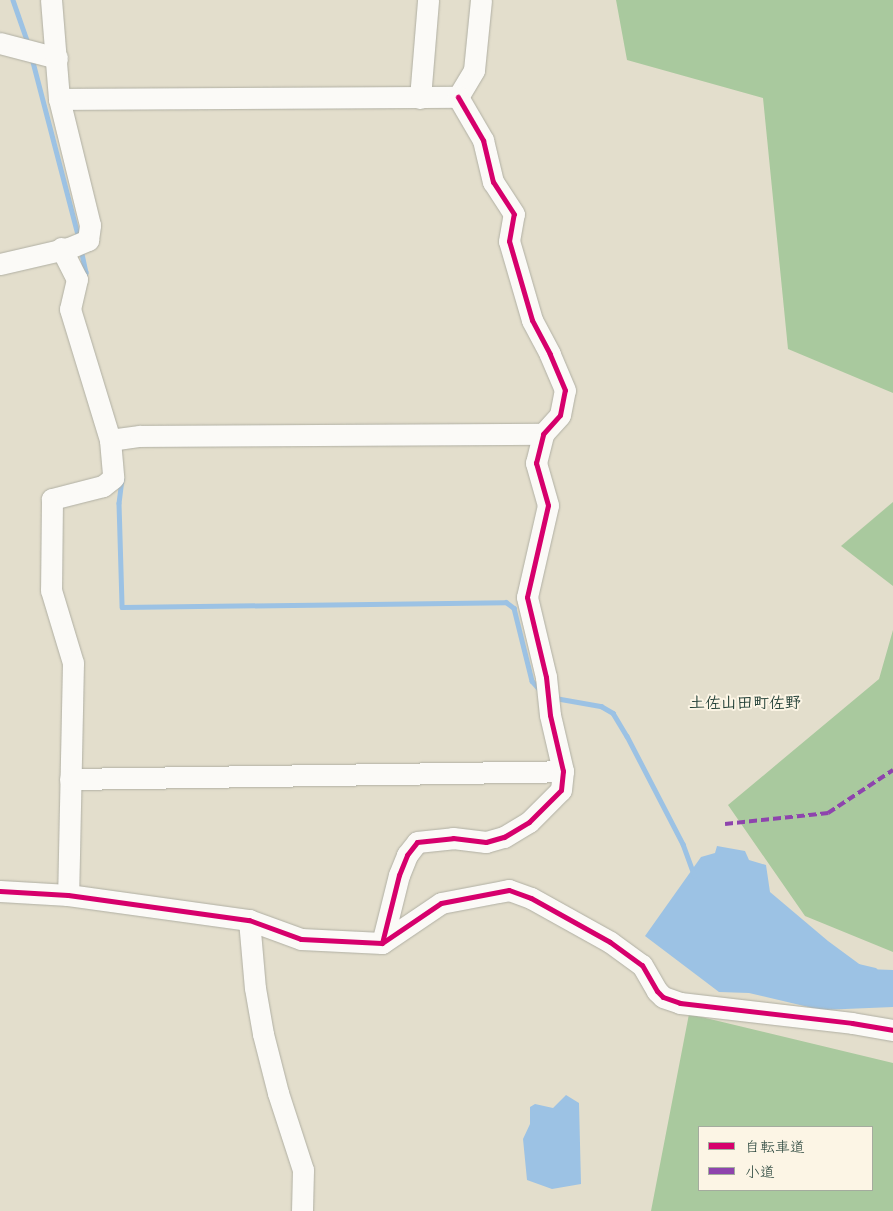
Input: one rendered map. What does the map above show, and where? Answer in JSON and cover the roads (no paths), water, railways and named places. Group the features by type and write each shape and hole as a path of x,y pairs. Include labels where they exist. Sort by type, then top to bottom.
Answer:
{"street":[{"path":"0,264 73,245 90,225 59,100 52,0"},
{"path":"420,98 428,0"},
{"path":"458,97 474,70 481,0"},
{"path":"9,45 57,58"},
{"path":"59,100 458,97"},
{"path":"382,943 399,875 406,855 416,842 453,838 486,842 504,837 529,822 561,790 563,771 550,715 546,676 527,598 548,505 536,464 543,434 560,415 565,390 550,354 532,320 509,241 514,214 493,182 483,140 458,97"},
{"path":"68,895 73,663 51,590 52,499 103,486 113,478 110,440 70,309 77,279 73,245"},
{"path":"110,440 140,436 543,434"},
{"path":"70,778 563,771"},
{"path":"0,891 68,895 249,920 301,939 382,943 441,903 508,890 531,898 610,942 642,965 657,991 663,997 680,1003 852,1023 893,1030"},
{"path":"249,920 255,988 263,1034 278,1094 302,1170 302,1211"}],"water":[{"path":"717,846 745,851 749,860 766,865 770,892 828,941 866,969 893,970 893,1007 821,1010 749,993 719,992 645,936 701,857 715,853"},
{"path":"566,1095 579,1103 581,1184 552,1189 527,1180 523,1139 530,1124 530,1107 535,1104 553,1108"}],"waterway":[{"path":"13,0 28,43"},
{"path":"32,58 79,239"},
{"path":"81,249 86,272 84,278"},
{"path":"122,479 119,503 122,607 506,602 514,608 532,681 540,690"},
{"path":"555,698 601,706 613,713 627,736 683,844 694,875"},
{"path":"858,966 875,970"}],"district":[{"name":"土佐山田町佐野","path":"745,702"}]}
